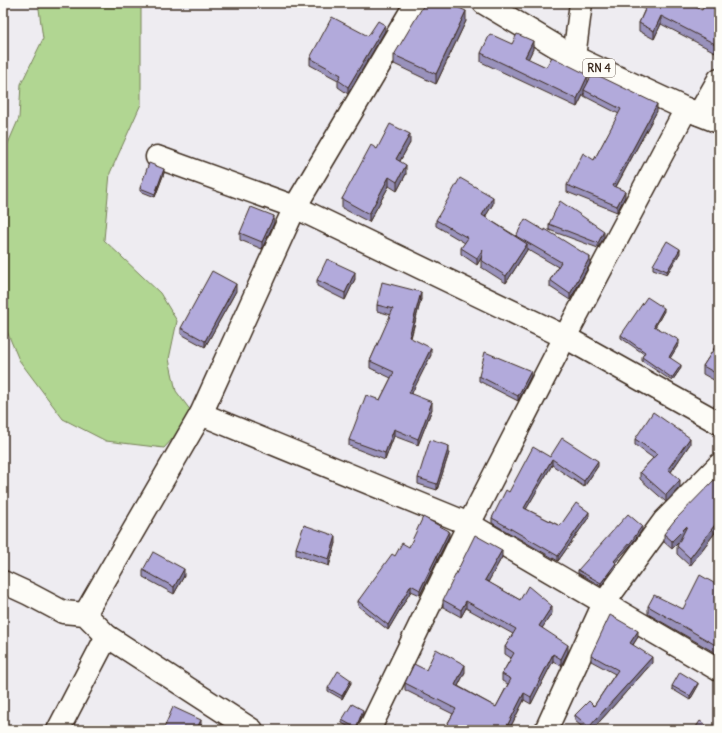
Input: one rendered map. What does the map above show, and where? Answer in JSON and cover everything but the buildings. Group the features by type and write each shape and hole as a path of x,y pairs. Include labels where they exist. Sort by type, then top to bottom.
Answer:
{"main road":[{"path":"85,614 201,414 295,207 416,3"},
{"name":"RN 4","path":"484,3 574,57 719,122"},
{"path":"574,57 581,3"},
{"path":"369,730 469,524 565,337 692,111 719,79"},
{"path":"156,157 295,207 565,337 719,423"},
{"path":"201,414 469,524 719,670"},
{"path":"546,730 604,603 664,521 719,465"},
{"path":"3,582 63,612 85,614 107,636 252,730"},
{"path":"58,730 107,636"}],"green space":[{"path":"41,3 141,3 141,104 110,173 104,240 160,293 177,321 169,359 176,391 194,415 164,448 106,441 63,419 19,360 3,322 3,155 19,118 21,84 43,39 39,9"}]}
